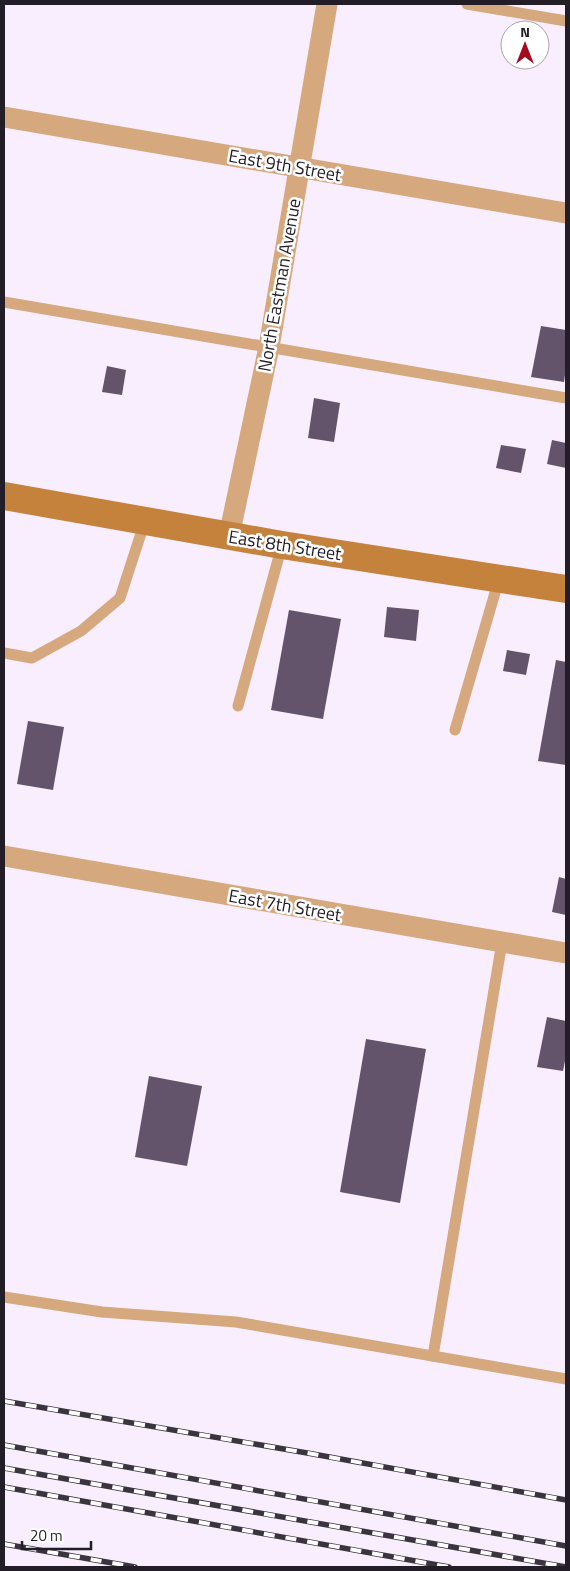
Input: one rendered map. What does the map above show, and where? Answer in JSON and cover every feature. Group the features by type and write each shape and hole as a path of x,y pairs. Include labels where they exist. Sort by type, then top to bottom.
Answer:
{"street":[{"name":"North Eastman Avenue","path":"229,536 269,347 327,4"},
{"name":"East 9th Street","path":"4,117 566,213"},
{"name":"East 8th Street","path":"4,496 282,545 566,589"},
{"name":"East 7th Street","path":"4,856 566,953"}],"lane":[{"path":"467,4 566,21"},
{"path":"4,302 566,398"},
{"path":"4,653 32,658 81,631 120,598 145,521"},
{"path":"238,706 282,545"},
{"path":"455,730 499,580"},
{"path":"433,1356 502,942"},
{"path":"4,1297 102,1312 236,1322 566,1379"}],"building":[{"path":"541,326 566,330 564,382 531,377"},
{"path":"107,366 126,370 122,395 102,392"},
{"path":"314,398 340,403 334,442 308,438"},
{"path":"552,440 566,443 566,468 547,464"},
{"path":"501,445 526,449 521,473 496,468"},
{"path":"387,607 419,610 416,641 384,637"},
{"path":"289,610 341,619 323,719 271,710"},
{"path":"507,650 530,654 526,675 503,671"},
{"path":"556,660 566,662 566,765 538,761"},
{"path":"28,721 64,727 53,790 17,784"},
{"path":"559,877 566,879 566,915 552,912"},
{"path":"547,1017 566,1021 566,1056 563,1071 537,1067"},
{"path":"366,1039 426,1049 400,1203 340,1192"},
{"path":"149,1076 202,1086 187,1166 135,1157"}],"railway":[{"path":"4,1401 566,1500"},
{"path":"4,1445 566,1546"},
{"path":"4,1468 566,1567"},
{"path":"4,1487 449,1567"},
{"path":"4,1544 135,1567"}]}
